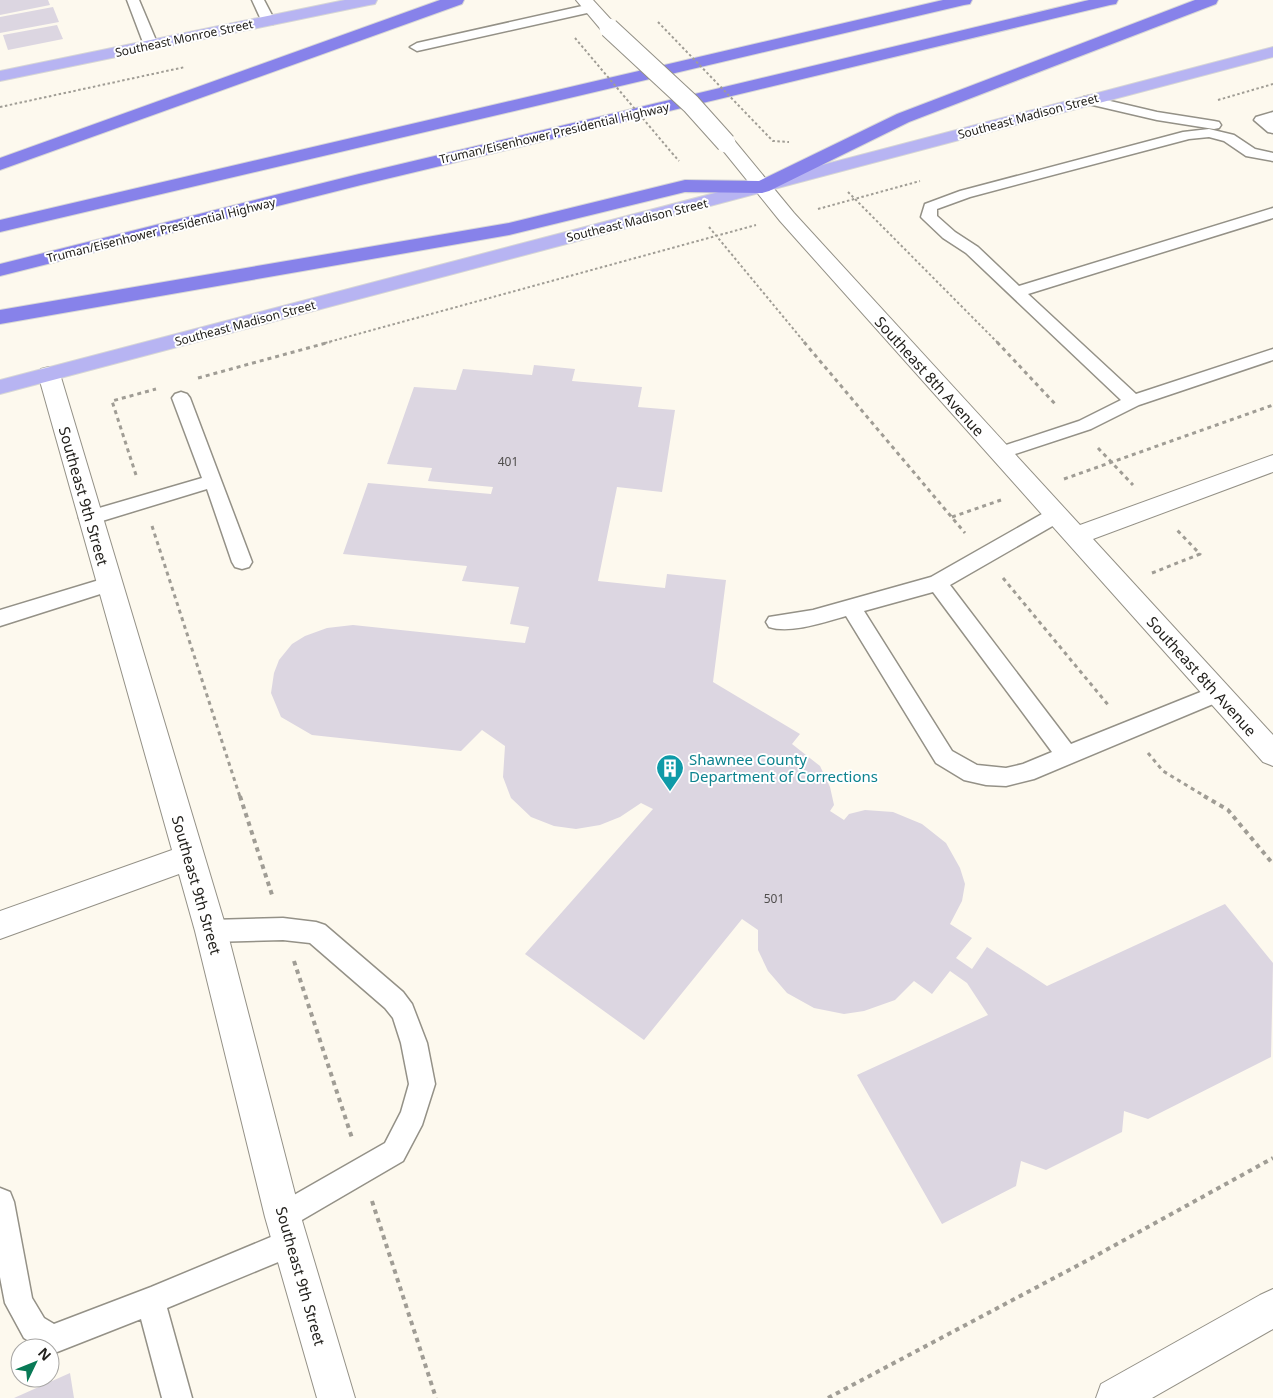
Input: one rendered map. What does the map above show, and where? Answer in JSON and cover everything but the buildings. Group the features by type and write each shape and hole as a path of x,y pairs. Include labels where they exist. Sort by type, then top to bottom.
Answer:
{"highway":[{"path":"0,164 456,0"},
{"path":"0,226 964,0"},
{"name":"Truman/Eisenhower Presidential Highway","path":"0,270 368,178 1110,0"},
{"path":"820,165 903,118 1210,0"},
{"path":"0,317 509,229 685,186 762,187"}],"main road":[{"name":"Southeast Monroe Street","path":"0,76 268,21 349,2 369,0"},
{"name":"Southeast Madison Street","path":"0,387 762,187 820,165 1090,100 1273,52"}],"street":[{"name":"Southeast 8th Avenue","path":"586,2 609,28 691,104 787,217 1273,754"},
{"name":"Southeast 9th Street","path":"49,374 89,518 211,932 287,1230 336,1398"},
{"path":"1075,536 1273,463"},
{"path":"0,925 189,857"},
{"path":"1115,1398 1273,1308"}],"lane":[{"path":"133,0 151,45"},
{"path":"258,0 268,21"},
{"path":"417,46 586,2"},
{"path":"1090,100 1157,116 1230,128 1242,132 1273,154"},
{"path":"1273,116 1261,120 1273,128"},
{"path":"1133,401 972,250 949,235 929,217 930,207 965,194 1188,135 1209,133 1229,138 1251,153 1273,158"},
{"path":"1016,292 1273,213"},
{"path":"1000,453 1077,427 1119,410 1133,401 1273,354"},
{"path":"181,398 242,562"},
{"path":"89,518 212,481"},
{"path":"776,622 813,618 937,583 1056,515"},
{"path":"937,583 1068,756"},
{"path":"0,618 109,584"},
{"path":"851,607 944,758 972,773 1006,777 1068,756 1218,693"},
{"path":"0,1202 19,1303 34,1328 52,1339 150,1301 287,1230 394,1152 413,1116 422,1084 414,1042 402,1012 394,1000 316,933 283,929 211,932"},
{"path":"150,1301 178,1398"}],"path":[{"path":"658,22 773,141 796,143 856,199 976,320 1200,554 1150,574"},
{"path":"575,38 672,154"},
{"path":"0,107 188,67"},
{"path":"1157,116 1273,84"},
{"path":"198,378 922,181"},
{"path":"112,401 159,388"},
{"path":"952,517 1273,404"},
{"path":"828,1398 1088,1260 1273,1158"}],"place":[{"name":"Shawnee County Department of Corrections","path":"670,792"}]}
